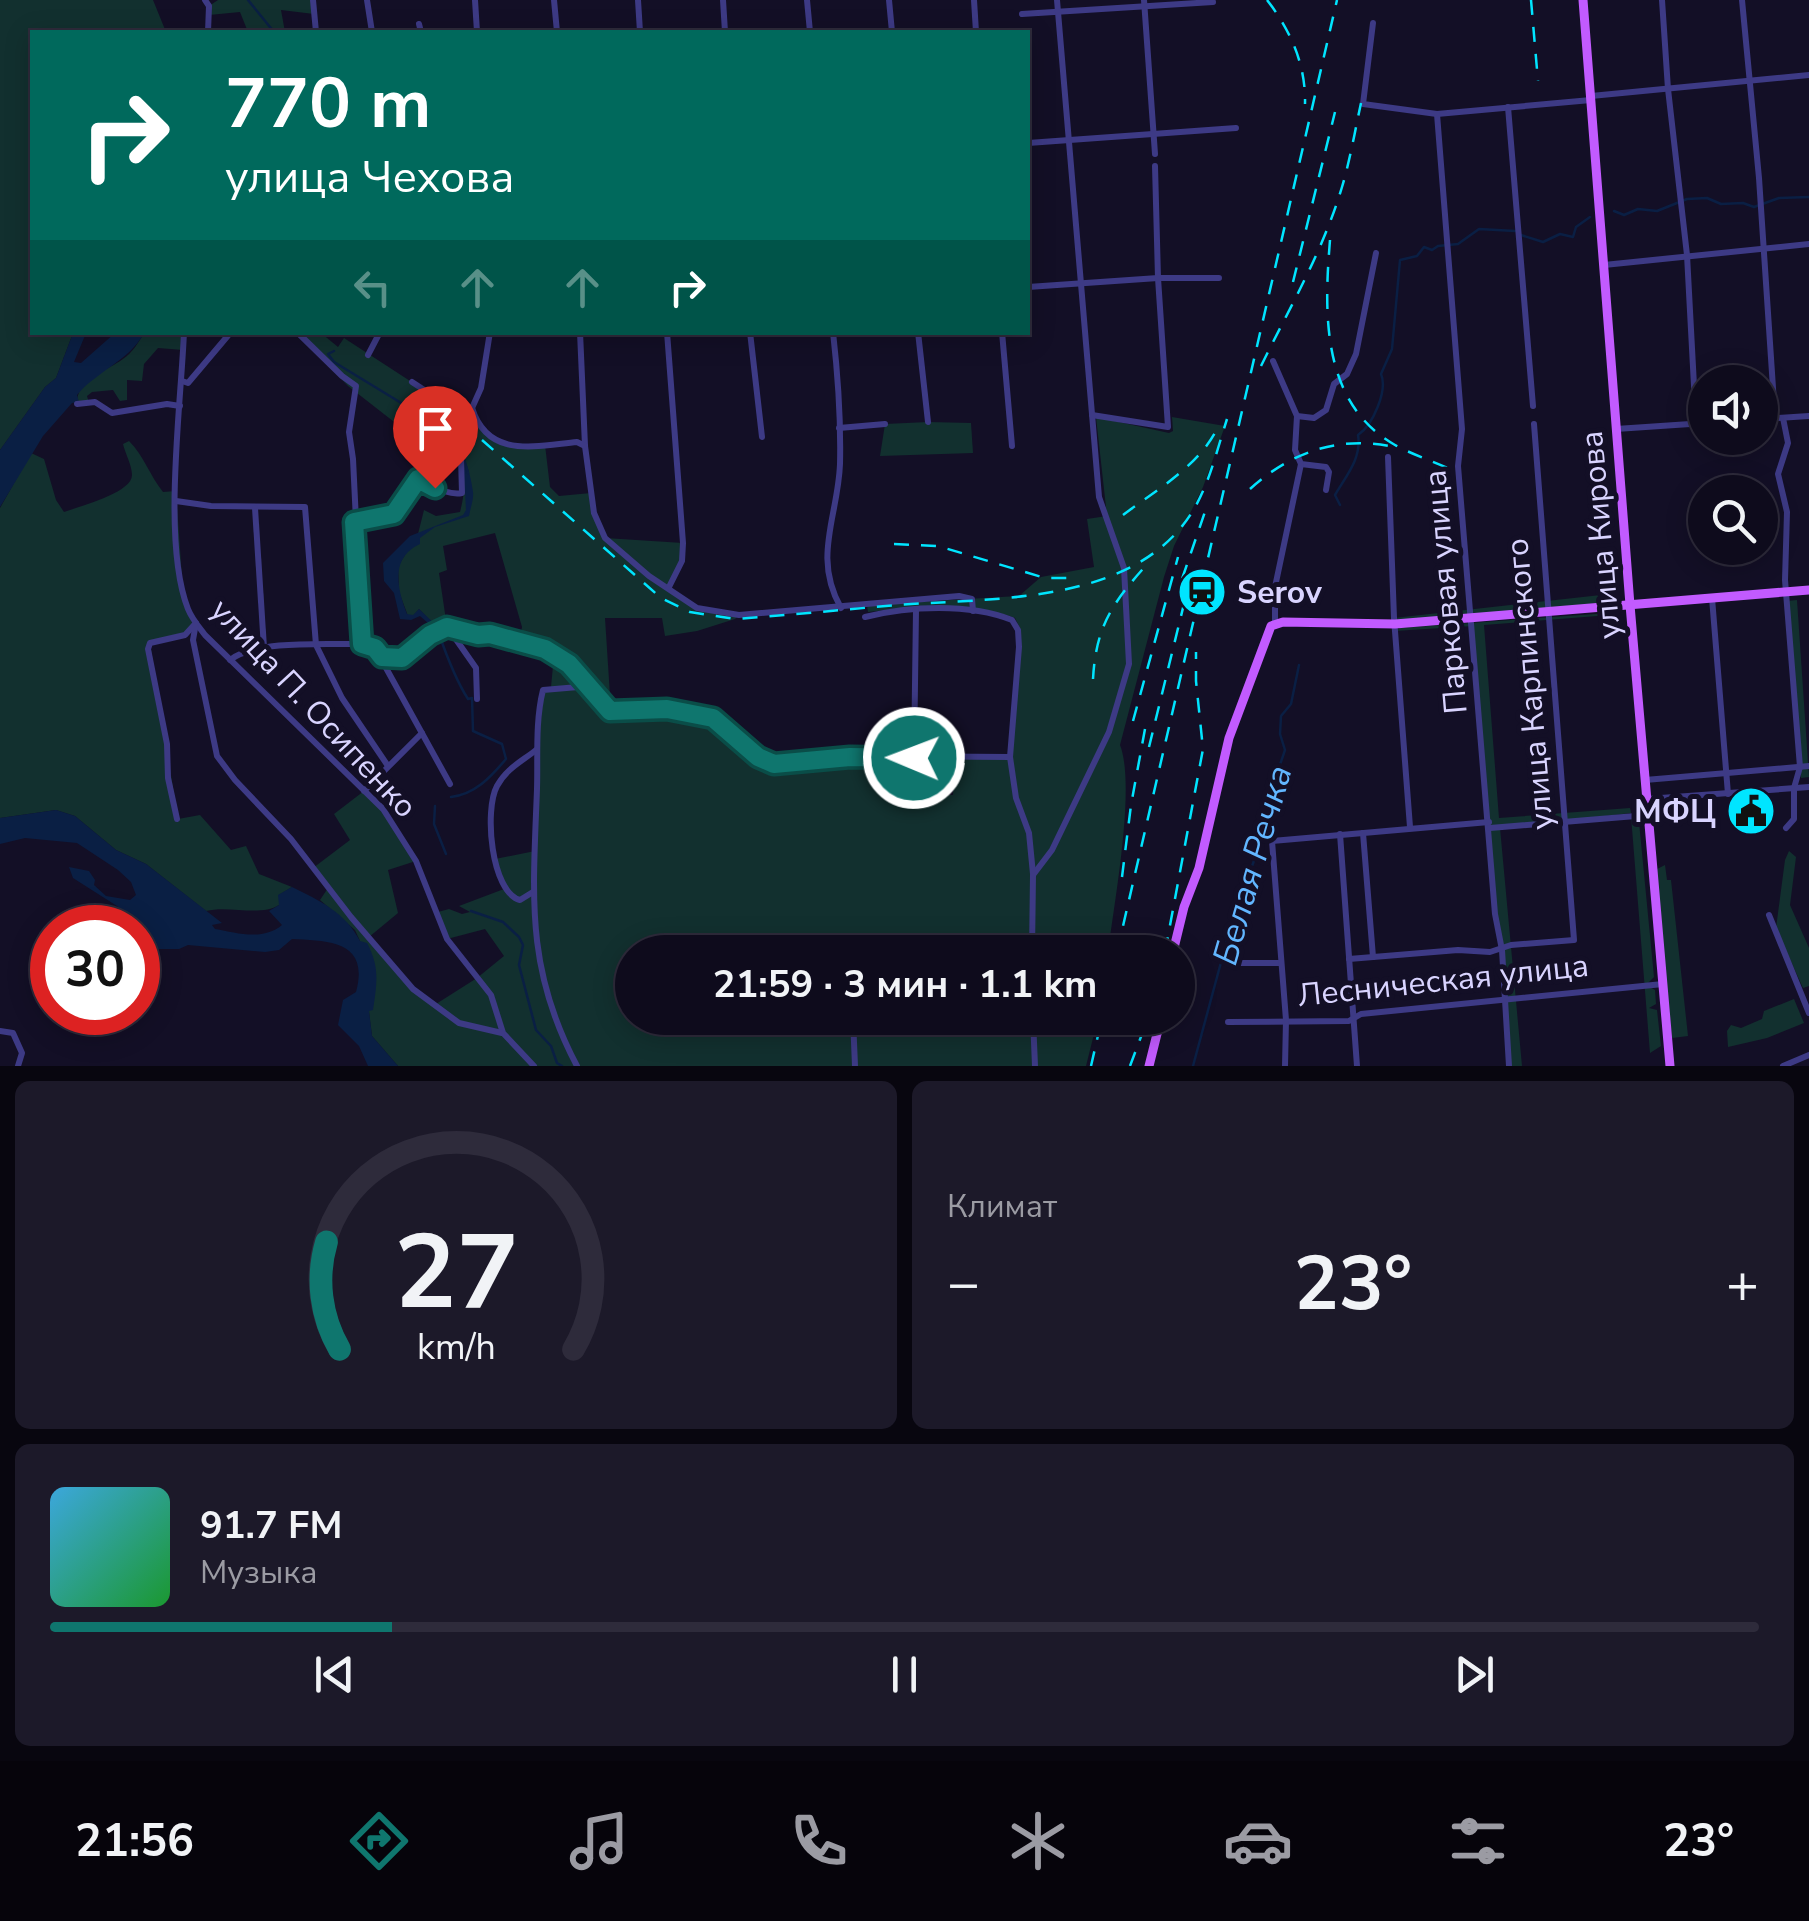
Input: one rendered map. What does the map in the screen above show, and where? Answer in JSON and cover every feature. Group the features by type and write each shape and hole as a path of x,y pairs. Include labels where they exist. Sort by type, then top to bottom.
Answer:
{"main road":[{"name":"улица Кирова","path":"1584,0 1670,1066"},
{"path":"1177,935 1199,868 1229,738 1267,631 1275,624 1395,624 1809,590"},
{"path":"1149,1066 1156,1035"}],"street":[{"path":"205,0 209,6 208,30"},
{"path":"313,0 316,30"},
{"path":"368,0 372,30"},
{"path":"474,0 477,30"},
{"path":"554,0 557,30"},
{"path":"638,0 640,30"},
{"path":"723,0 725,30"},
{"path":"807,0 810,30"},
{"path":"889,0 892,30"},
{"path":"974,0 976,30"},
{"path":"1033,875 1052,850 1109,732 1129,664 1124,568 1099,497 1057,0"},
{"path":"1662,0 1696,365"},
{"path":"1742,0 1779,418 1788,443 1778,474 1786,512 1786,592 1804,767 1794,788 1794,818 1786,828"},
{"path":"1144,2 1155,154"},
{"path":"1022,14 1144,2 1214,2"},
{"path":"1373,23 1363,104 1437,114 1809,76"},
{"path":"1508,107 1533,406"},
{"name":"Парковая улица","path":"1437,114 1462,429 1458,466 1509,1066"},
{"path":"1030,143 1236,128"},
{"path":"1092,415 1168,428 1158,278 1156,166"},
{"path":"1604,265 1809,244"},
{"path":"1298,416 1314,418 1326,410 1334,384 1347,374 1356,354 1376,253"},
{"path":"1030,287 1218,278"},
{"name":"улица П. Осипенко","path":"184,335 176,501 183,592 196,623 383,809 416,861 447,939 491,995 503,1033"},
{"path":"182,381 188,383 201,372 229,335"},
{"path":"301,335 356,386 349,432 362,644"},
{"path":"368,355 378,335"},
{"path":"490,335 481,388 472,408 478,425 502,443 518,448 577,442 585,446"},
{"path":"580,335 585,446 598,527 605,538 649,576 697,608 740,615 966,596 972,598 973,611"},
{"path":"667,335 683,543 682,561 670,587"},
{"path":"750,335 762,437"},
{"path":"833,335 839,428 837,494 830,518 828,553 829,586 841,608"},
{"path":"918,335 928,422"},
{"path":"1002,335 1012,446"},
{"path":"1273,361 1298,416 1295,450 1301,464 1275,587 1275,624"},
{"path":"412,382 447,405 472,408"},
{"path":"77,404 95,402 112,413 167,404 180,406"},
{"path":"1779,418 1809,416"},
{"path":"839,428 886,424"},
{"name":"улица Карпинского","path":"1502,950 1511,945 1574,940 1534,424"},
{"path":"1616,428 1688,424"},
{"path":"354,522 394,514 418,479 435,488 462,493 461,458 436,435"},
{"path":"1388,457 1410,828"},
{"path":"1301,464 1326,467 1326,490"},
{"path":"176,501 305,508 316,646 342,698 388,766"},
{"path":"254,508 264,648"},
{"path":"1712,598 1728,794"},
{"path":"864,617 916,610 973,611 1012,620 1018,630 1010,757 1016,798 1029,832 1032,935"},
{"path":"914,758 916,610"},
{"path":"177,819 148,649 150,644 185,635 196,623"},
{"path":"196,623 192,640 217,756 291,839 350,917 413,990 459,1023 503,1033 534,1066"},
{"path":"382,657 402,658 443,629 490,634 545,649 569,664 610,711 667,709 713,718 758,757 774,764 850,757 1010,757"},
{"path":"443,629 476,668 477,699"},
{"path":"230,660 264,648 362,644 375,648 450,784"},
{"path":"577,1066 546,997 533,911 537,749 543,690 591,686"},
{"path":"364,791 422,733"},
{"path":"534,891 520,900 510,898 504,889 490,810 494,792 508,770 537,749"},
{"path":"1645,780 1804,767"},
{"path":"1647,800 1809,787"},
{"path":"1285,1066 1286,1020 1272,841 1410,828 1648,815"},
{"path":"1363,833 1373,957"},
{"path":"1340,834 1357,1066"},
{"path":"1769,916 1809,1013"},
{"path":"1349,959 1502,950"},
{"path":"1238,963 1280,962"},
{"name":"Лесническая улица","path":"1228,1022 1349,1021 1361,1014 1663,984"},
{"path":"0,1031 13,1033 22,1053 18,1066"},
{"path":"854,1035 855,1066"},
{"path":"1034,1035 1035,1066"},
{"path":"1784,1066 1809,1055"}],"green space":[{"path":"0,0 153,0 165,30 30,30 30,335 72,335 56,378 45,387 0,450"},
{"path":"218,0 313,0 314,14 281,10 285,30 247,30 240,12 209,15 209,6"},
{"path":"143,335 184,335 183,350 158,348 144,364 142,381 127,380 127,400 120,401 113,390 92,392 87,396 89,403 77,404 87,382 135,347"},
{"path":"299,335 323,335 338,347 344,338 447,405 472,408 491,436 545,445 550,487 559,496 591,493 594,513 605,538 683,543 682,561 670,588 697,608 739,615 697,631 665,636 662,618 605,618 611,711 667,709 713,718 759,757 774,764 817,759 925,758 925,795 953,795 955,757 1010,757 1020,628 1015,618 979,609 923,607 868,612 867,605 1019,596 1041,577 1094,567 1087,519 1107,516 1096,417 1169,433 1173,431 1172,417 1225,426 1203,487 1174,546 1120,745 1125,816 1110,935 615,935 615,1035 1094,1035 1086,1066 398,1066 372,1036 360,941 355,930 320,900 328,888 313,868 350,840 334,814 364,791 383,809 416,861 388,870 398,913 369,937 413,989 436,1004 504,956 485,929 447,939 438,912 470,912 459,906 504,889 495,859 535,851 541,694 551,687 554,655 519,643 522,627 495,533 443,546 447,570 439,573 447,627 439,629 419,609 408,616 399,592 398,566 418,534 424,510 436,516 460,512 463,479 455,455 412,415 402,417 398,425 348,386"},
{"path":"971,423 973,453 880,456 885,424"},
{"path":"129,441 163,492 176,491 183,592 196,623 185,635 150,643 178,819 200,815 231,850 246,846 259,874 292,887 279,895 279,905 271,908 206,911 146,864 116,850 75,816 56,810 0,818 0,508 31,453 44,459 56,500 64,512 115,493 130,482 132,475 123,444"},
{"path":"1610,594 1611,602 1395,621 1394,618"},
{"path":"1797,600 1809,777 1801,778 1787,601"},
{"path":"1609,613 1484,625 1499,818 1630,808 1631,813 1500,828 1522,1066 1509,1066 1473,626 1395,631"},
{"path":"1631,816 1639,822 1654,977 1646,985 1655,990 1656,1004 1649,1008 1657,1010 1661,1046 1650,1053"},
{"path":"1789,851 1796,857 1790,905 1809,948 1809,986 1803,988 1776,928"},
{"path":"1665,865 1667,880 1671,880 1688,1036 1672,1038 1655,870"},
{"path":"1794,999 1804,1023 1767,1038 1728,1047 1727,1031 1731,1025 1741,1028 1762,1019 1764,1011"}],"water":[{"path":"72,335 85,335 74,362 81,363 113,335 143,335 130,351 77,395 79,402 72,403 43,436 0,507 0,450 45,387 56,378"},
{"path":"414,411 439,425 456,444 467,466 473,492 469,516 435,527 420,538 420,544 410,550 400,565 399,584 407,614 413,615 419,609 440,629 436,630 420,616 400,619 394,593 384,581 383,563 410,536 463,515 466,510 461,464 452,447 433,428 398,425 402,417"},
{"path":"56,810 75,816 116,850 146,864 222,923 212,925 215,929 250,934 275,930 282,925 269,911 279,905 278,895 292,887 331,908 360,941 367,943 371,952 376,975 373,1010 369,1011 372,1036 398,1066 368,1066 359,1046 338,1025 343,1000 356,992 359,975 357,962 343,947 292,939 279,950 265,952 188,945 160,949 160,905 115,905 73,878 69,867 89,871 94,885 106,896 130,900 136,895 131,882 118,870 77,843 25,838 0,844 0,818"}],"waterway":[{"path":"248,0 272,30"},
{"name":"Белая Речка","path":"1614,211 1624,215 1638,209 1657,211 1687,199 1707,198 1721,204 1754,207 1779,198 1809,197"},
{"name":"Белая Речка","path":"1521,235 1543,242 1560,234 1573,237 1576,227 1590,217"},
{"name":"Белая Речка","path":"1340,505 1335,495 1355,459 1358,435 1369,424 1381,398 1381,374 1392,349 1400,260 1417,256 1424,247 1432,250 1458,244 1479,229 1515,231"},
{"path":"334,351 328,354 334,362 416,412"},
{"path":"443,431 463,449"},
{"path":"463,456 468,473"},
{"path":"439,634 460,684 468,699 472,698 473,731 502,744 506,759 482,784 451,797"},
{"name":"Белая Речка","path":"1193,1066 1230,929 1270,815 1268,800 1285,750 1280,734 1281,716 1291,704 1299,665"},
{"path":"435,806 434,824 446,854"},
{"path":"471,911 503,922 519,937 523,945 519,965 536,1030 562,1066"}],"railway":[{"path":"1267,0 1295,49 1303,76 1305,104"},
{"path":"1121,935 1337,0"},
{"path":"1531,0 1538,81"},
{"path":"1261,366 1334,211 1361,103"},
{"path":"1293,282 1335,112"},
{"path":"1330,240 1328,326 1340,381 1353,406 1371,427 1395,445 1452,470"},
{"path":"482,440 661,598 690,612 735,619 1010,598 1088,584 1124,570 1156,551 1183,525 1210,475 1227,419"},
{"path":"1123,515 1187,467 1216,431"},
{"path":"1250,489 1282,465 1317,450 1354,443 1394,447"},
{"path":"1182,579 1208,503"},
{"path":"894,544 938,546 1045,578 1072,578"},
{"path":"1133,721 1178,557"},
{"path":"1093,679 1098,643 1109,614 1150,561"},
{"path":"1149,747 1193,567"},
{"path":"1168,935 1203,749 1196,652"},
{"path":"1122,877 1145,729"},
{"path":"1091,1066 1098,1035"},
{"path":"1130,1066 1142,1035"}],"place":[{"name":"Serov","path":"1202,592"},
{"name":"МФЦ","path":"1751,811"}],"route":[{"path":"435,488 418,479 394,514 354,522 362,644 375,648 382,657 402,658 430,635 447,627 490,634 545,649 569,664 610,711 667,709 713,718 758,757 774,764 869,756 914,758"}]}
